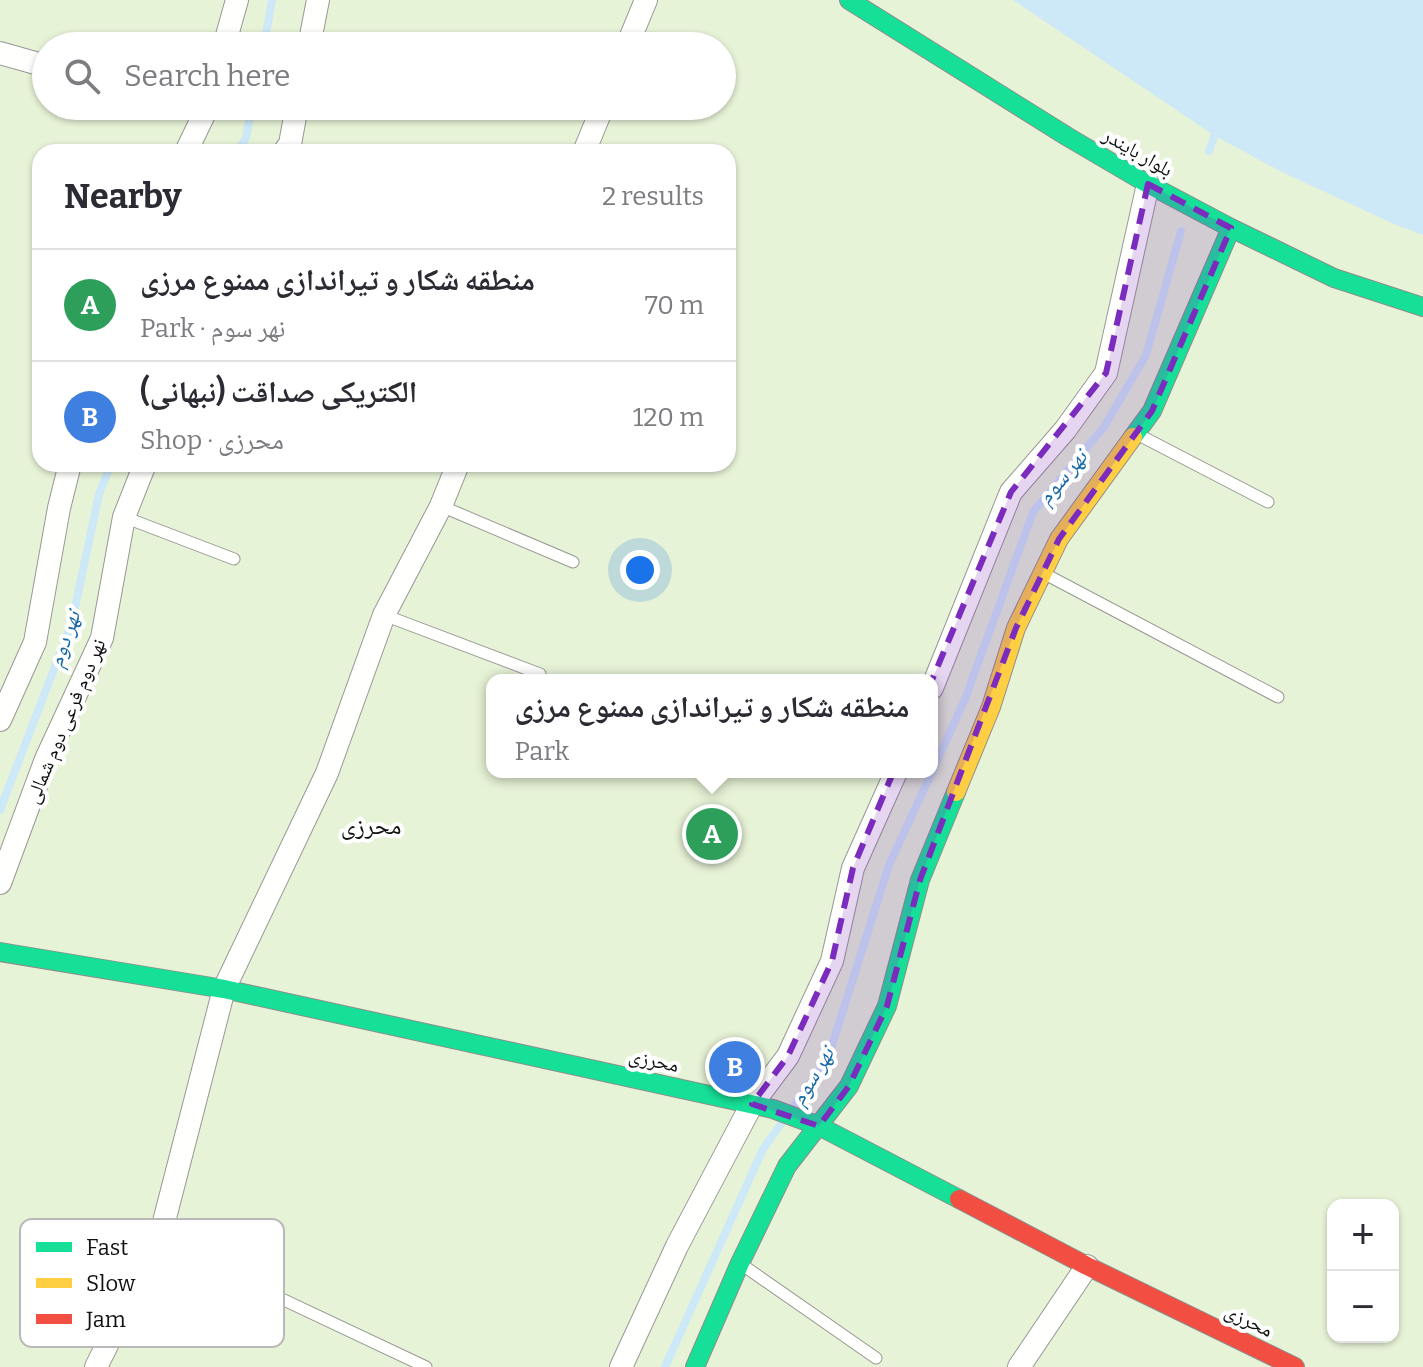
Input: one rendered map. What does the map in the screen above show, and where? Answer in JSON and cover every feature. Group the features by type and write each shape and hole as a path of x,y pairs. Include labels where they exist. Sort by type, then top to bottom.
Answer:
{"street":[{"path":"228,32 237,0"},
{"path":"312,32 318,0"},
{"path":"633,32 646,0"},
{"name":"بلوار بایندر","path":"849,0 1148,184 1334,278 1423,307"},
{"path":"0,53 32,62"},
{"path":"189,144 199,120"},
{"path":"290,144 294,120"},
{"path":"587,144 597,120"},
{"path":"938,674 1011,492 1065,430 1106,373 1148,184"},
{"path":"695,1367 787,1166 812,1123 849,1086 887,1006 920,880 991,707 1016,628 1059,539 1152,411 1231,228"},
{"path":"0,720 35,642 68,472"},
{"name":"نهر دوم فرعی دوم شمالی","path":"0,883 46,759 102,638 124,517 142,472"},
{"path":"165,1219 224,989 327,773 384,615 441,506 455,472"},
{"path":"621,1367 677,1246 763,1106 832,961 853,868 893,778"},
{"name":"محرزی","path":"0,952 224,989 763,1106 812,1123 1087,1266 1295,1367"},
{"path":"1019,1367 1087,1266"},
{"path":"96,1367 106,1347"}],"lane":[{"path":"1136,434 1268,502"},
{"path":"441,506 573,562"},
{"path":"124,517 234,559"},
{"path":"1043,573 1278,697"},
{"path":"384,615 540,674"},
{"path":"740,1263 876,1358"},
{"path":"284,1300 426,1367"}],"highlighted area":[{"path":"1148,184 1231,228 1152,411 1059,539 1016,628 920,880 887,1006 849,1086 819,1126 752,1104 788,1056 832,961 853,868 1011,492 1106,373"}],"green space":[{"path":"0,0 1423,0 1423,1367 0,1367"}],"water":[{"path":"1013,0 1423,0 1423,235 1282,172 1215,136"}],"waterway":[{"name":"نهر دوم","path":"266,32 272,0"},
{"name":"نهر دوم","path":"242,144 249,120"},
{"path":"1209,151 1217,128"},
{"name":"نهر سوم","path":"938,759 965,699 1033,512 1104,427 1146,355 1181,231"},
{"name":"نهر دوم","path":"0,810 72,622 99,494 108,472"},
{"name":"نهر سوم","path":"792,1109 828,1058 889,865 929,778"},
{"name":"نهر سوم","path":"665,1367 763,1149 784,1120"}],"traffic: fast":[{"path":"849,0 1148,184 1334,278 1423,307"},
{"path":"1133,437 1152,411 1231,228"},
{"path":"695,1367 787,1166 849,1086 887,1006 920,880 956,792"},
{"path":"0,952 224,989 773,1109 819,1126 959,1199"}],"traffic: slow":[{"path":"956,792 991,707 1016,628 1059,539 1133,437"}],"traffic: jam":[{"path":"959,1199 1087,1266 1295,1367"}],"place":[{"name":"منطقه شکار و تیراندازی ممنوع مرزی","path":"712,834"},
{"name":"الکتریکی صداقت (نبهانی)","path":"735,1067"}],"district":[{"name":"محرزی","path":"371,826"}]}
